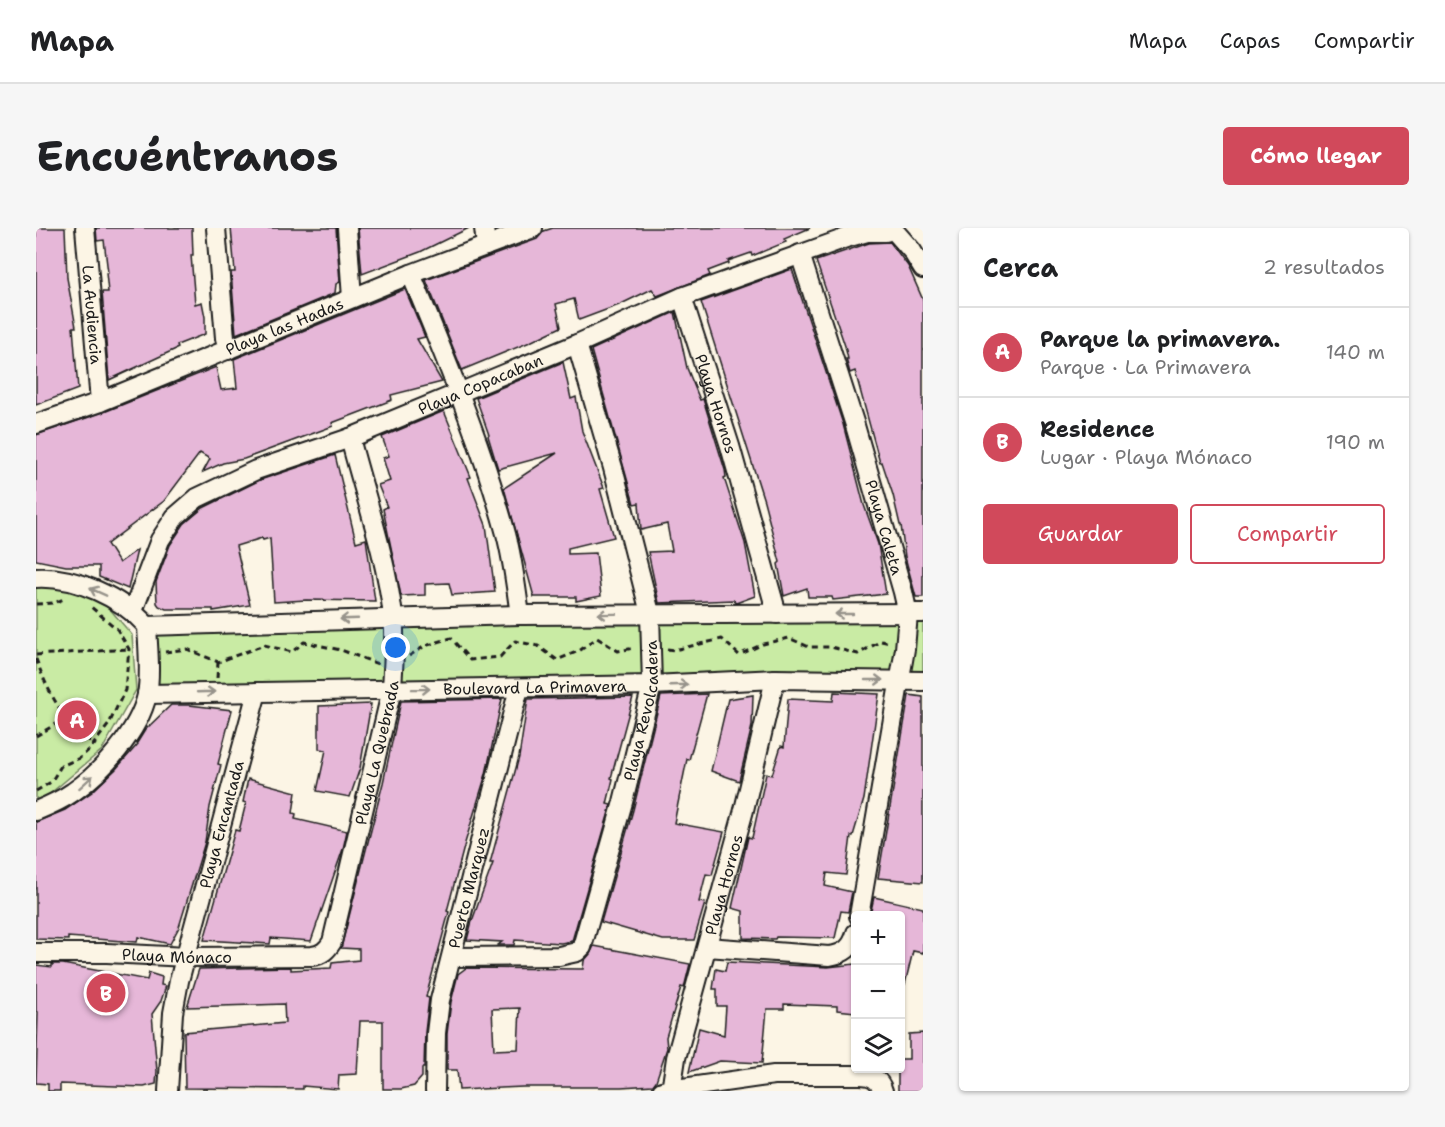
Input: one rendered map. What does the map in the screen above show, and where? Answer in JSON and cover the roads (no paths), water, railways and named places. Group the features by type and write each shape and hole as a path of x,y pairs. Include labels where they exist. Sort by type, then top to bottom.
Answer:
{"street":[{"name":"La Audiencia","path":"85,228 100,402"},
{"path":"216,228 225,338 228,350"},
{"path":"347,228 352,298"},
{"name":"Playa las Hadas","path":"36,424 100,402 411,274 485,237 533,228"},
{"name":"Playa Copacaban","path":"133,611 160,540 175,517 197,498 256,470 350,438 577,344 682,297 800,254 843,233 886,231 884,228"},
{"path":"892,228 912,251 923,269"},
{"name":"Playa Caleta","path":"800,254 915,613 900,680 859,911"},
{"path":"411,274 459,393 486,469 507,536 520,615"},
{"name":"Playa Hornos","path":"682,297 729,446 777,614"},
{"name":"Playa Revolcadera","path":"453,957 566,955 577,952 582,947 623,802 652,685 650,614 613,468 577,344"},
{"name":"Playa La Quebrada","path":"319,955 328,949 332,942 392,689 393,618 384,568 350,438"},
{"path":"36,578 49,577 80,585 102,593 133,611 147,626 148,654 147,694 141,714 113,755 86,782 70,794 36,811"},
{"path":"147,626 520,615 915,613"},
{"name":"Playa Hornos","path":"668,1090 744,810 775,679"},
{"name":"Boulevard La Primavera","path":"147,694 652,685 775,679 923,681"},
{"name":"Puerto Marquez","path":"435,1091 436,1033 440,1000 453,957 519,688"},
{"name":"Playa Encantada","path":"168,1091 173,1012 179,981 257,692"},
{"path":"707,947 829,956 844,952 851,945"},
{"name":"Playa Mónaco","path":"36,953 187,957 319,955"},
{"path":"668,1090 870,1076 880,1083 883,1091"}],"place":[{"name":"Parque la primavera.","path":"77,720"},
{"name":"Residence","path":"106,993"}]}
